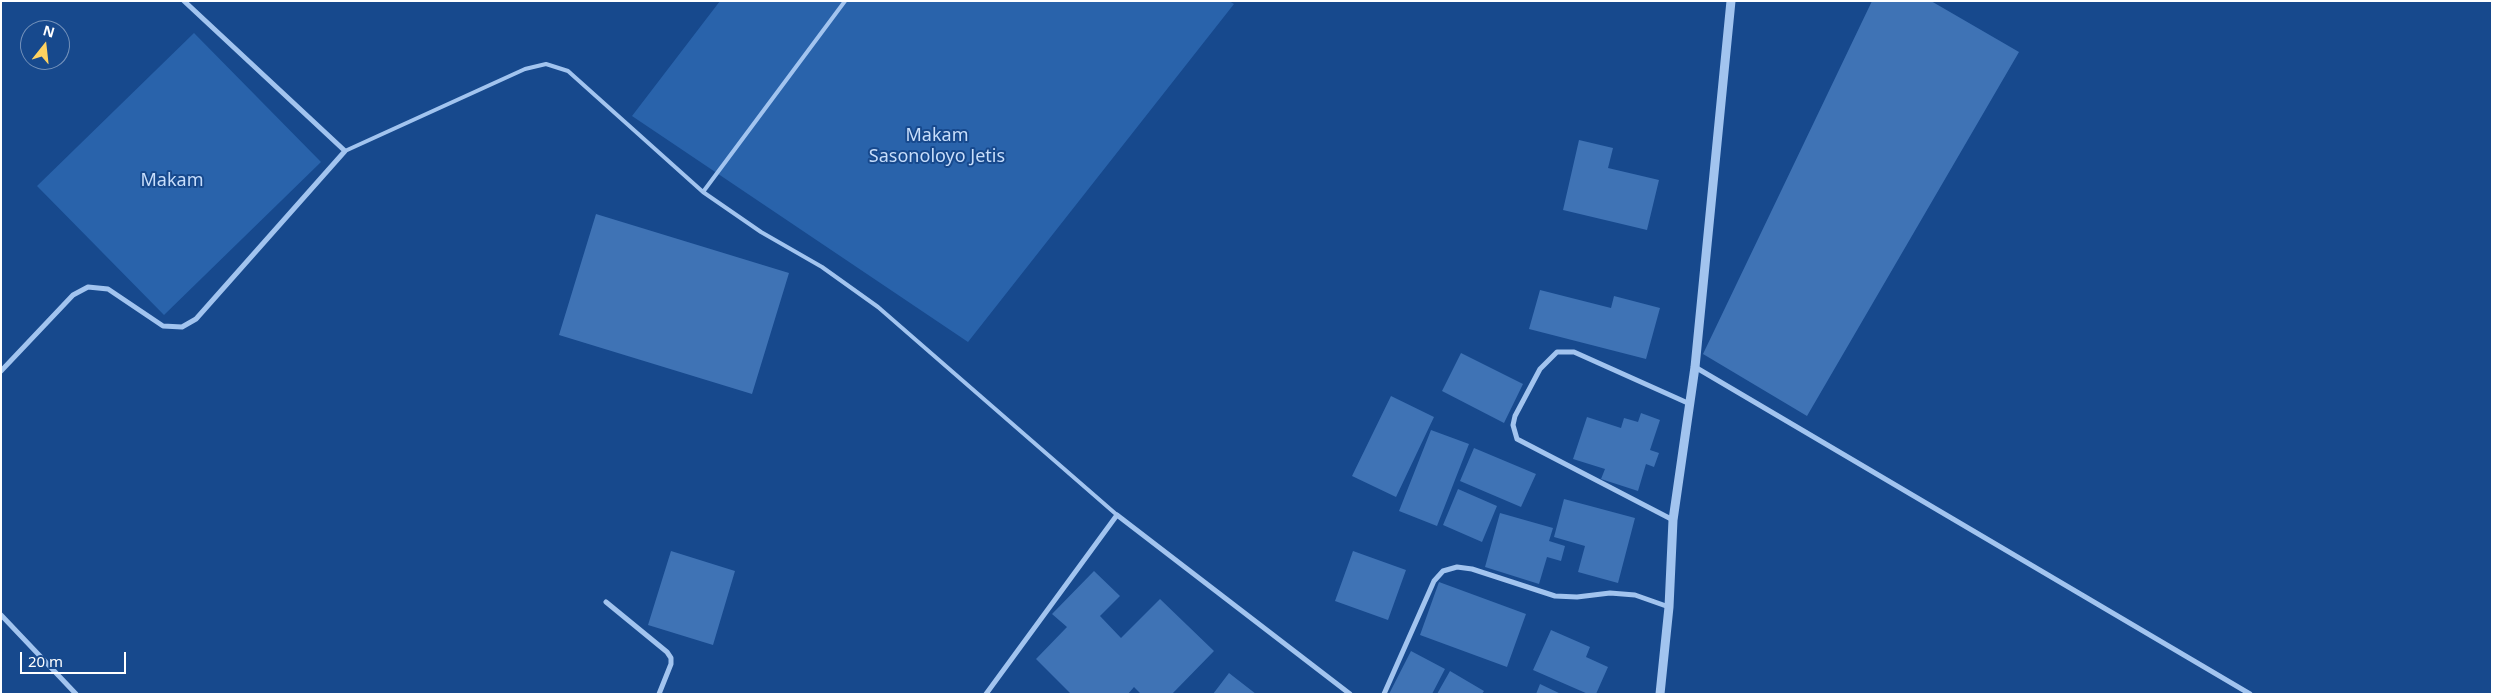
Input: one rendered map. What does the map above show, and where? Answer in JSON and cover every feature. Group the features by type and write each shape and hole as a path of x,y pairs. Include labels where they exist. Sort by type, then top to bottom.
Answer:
{"street":[{"path":"1,371 73,295 88,287 108,289 163,326 182,327 196,320 345,151 184,1"},
{"path":"1660,694 1669,607 1673,520 1695,367 1731,1"},
{"path":"1673,520 1517,439 1513,425 1515,416 1540,369 1557,352 1574,352 1690,404"},
{"path":"1695,367 2250,694"},
{"path":"986,694 1117,515 1350,694"},
{"path":"1384,694 1434,581 1444,571 1457,567 1472,569 1555,596 1577,597 1610,593 1635,595 1669,607"},
{"path":"606,602 667,652 671,658 671,664 659,694"},
{"path":"1,615 76,694"}],"lane":[{"path":"703,192 845,1"},
{"path":"345,151 525,69 546,64 568,71 703,192 761,232 822,267 878,307 1117,515"}],"green space":[{"name":"Makam Sasonoloyo Jetis","path":"720,1 1229,1 1234,4 968,342 632,116"},
{"name":"Makam","path":"194,33 321,162 164,315 37,186"}],"building":[{"path":"1872,1 1931,1 2019,52 1807,416 1703,354"},
{"path":"1579,140 1613,148 1608,168 1659,180 1647,230 1563,210"},
{"path":"596,214 789,273 752,394 559,335"},
{"path":"1540,290 1611,308 1614,296 1660,308 1646,359 1529,329"},
{"path":"1461,353 1523,384 1504,423 1442,391"},
{"path":"1391,396 1434,417 1396,497 1352,476"},
{"path":"1641,413 1660,420 1650,450 1659,453 1654,467 1646,464 1638,491 1601,479 1605,469 1573,459 1587,417 1621,428 1624,418 1638,422"},
{"path":"1431,430 1469,444 1437,526 1399,511"},
{"path":"1474,448 1536,474 1521,507 1460,481"},
{"path":"1458,489 1497,506 1482,542 1443,525"},
{"path":"1564,499 1635,518 1618,583 1578,572 1585,546 1554,537"},
{"path":"1500,513 1553,528 1549,541 1565,546 1561,561 1547,557 1539,584 1485,567"},
{"path":"671,551 735,571 713,645 648,625"},
{"path":"1353,551 1406,570 1388,620 1335,601"},
{"path":"1094,571 1120,596 1100,616 1121,638 1160,599 1214,651 1172,694 1141,694 1134,687 1128,694 1071,694 1036,659 1067,627 1052,614"},
{"path":"1439,582 1526,614 1507,667 1420,635"},
{"path":"1551,630 1590,647 1586,657 1608,667 1596,694 1588,694 1533,670"},
{"path":"1411,651 1445,669 1432,694 1389,694"},
{"path":"1450,671 1484,691 1482,694 1437,694"},
{"path":"1229,673 1256,694 1213,694"},
{"path":"1540,684 1561,694 1536,694"}]}
